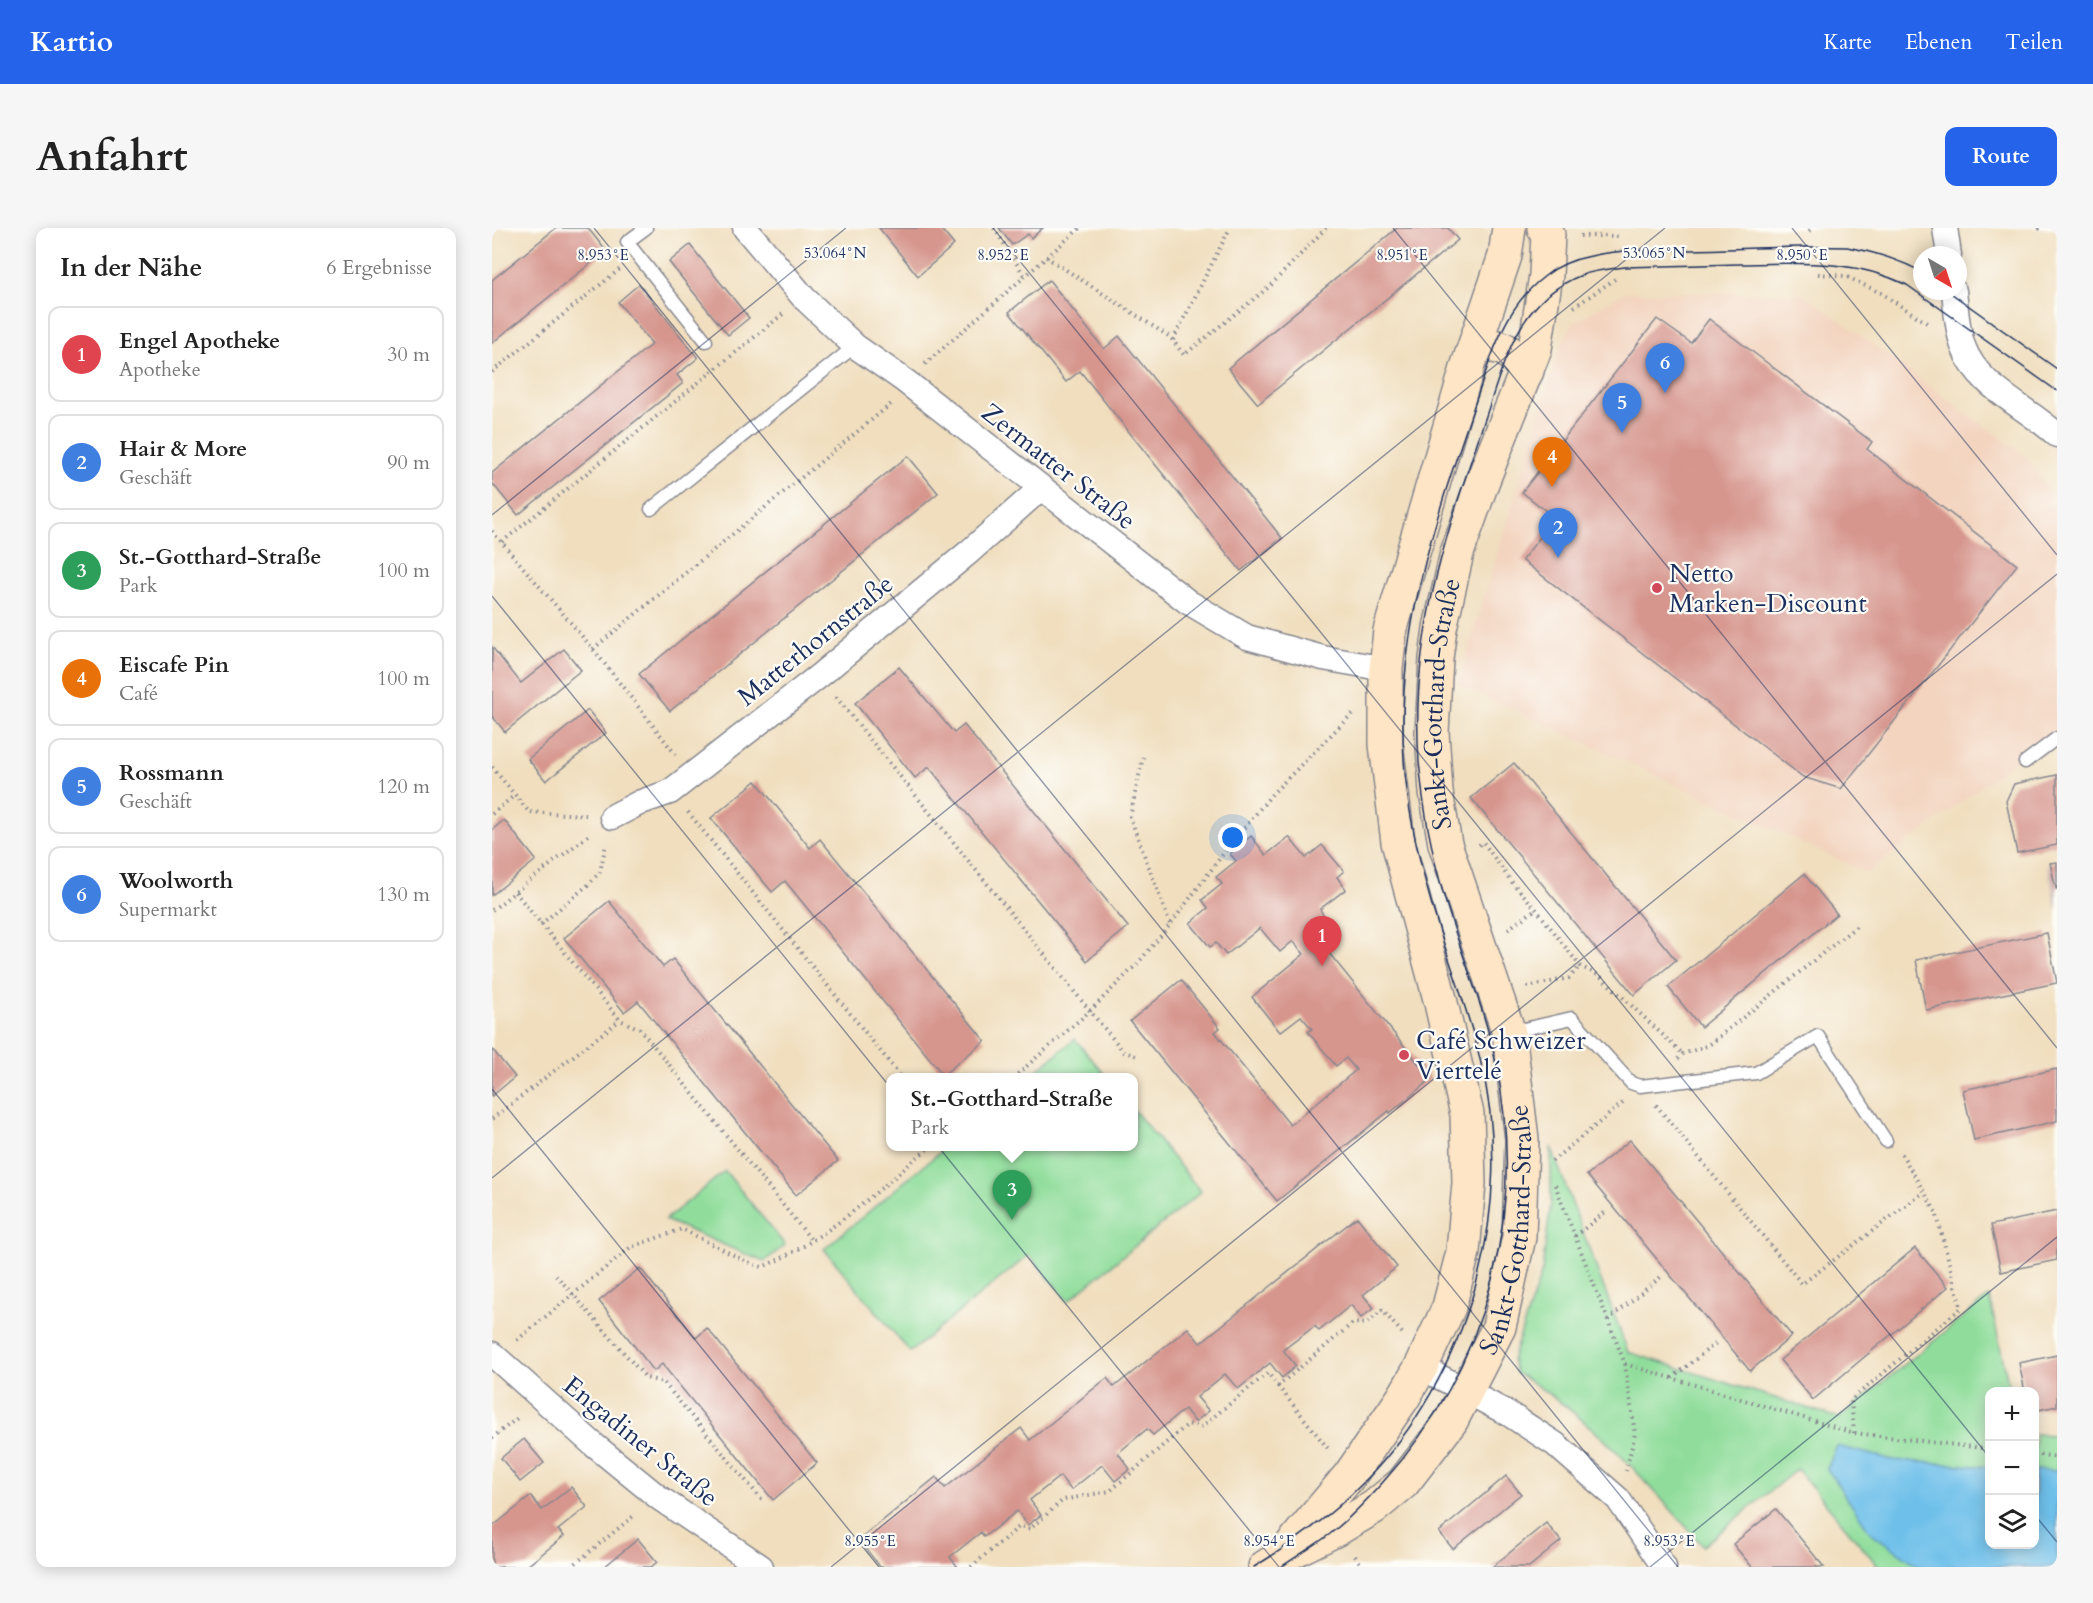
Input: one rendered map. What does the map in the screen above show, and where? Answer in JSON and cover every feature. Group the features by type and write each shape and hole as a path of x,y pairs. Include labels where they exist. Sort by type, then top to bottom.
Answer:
{"street":[{"name":"Zermatter Straße","path":"745,228 804,298 855,346 909,384 1188,602 1247,637 1323,658 1386,682"},
{"name":"Sankt-Gotthard-Straße","path":"1274,1561 1350,1475 1403,1398 1423,1363 1449,1307 1463,1252 1469,1183 1467,1114 1440,999 1398,842 1386,744 1386,682 1390,631 1475,346 1505,256 1509,228"},
{"name":"Sankt-Gotthard-Straße","path":"1274,1561 1336,1530 1374,1507 1403,1482 1451,1421 1499,1327 1519,1237 1522,1139 1509,1033 1446,844 1436,792 1432,732 1440,628 1457,553 1483,480 1535,350 1544,298 1548,235 1544,228"},
{"path":"1945,228 1948,246"},
{"path":"1956,300 1964,347 1986,381 2046,424 2057,435"},
{"path":"1475,346 1495,345 1509,351 1527,371"},
{"name":"Matterhornstraße","path":"612,817 641,802 670,792 819,676 969,552 1041,488"},
{"name":"Engadiner Straße","path":"494,1356 594,1445 658,1497 760,1567"},
{"path":"1423,1363 1555,1444 1618,1499 1664,1567"}],"lane":[{"path":"643,229 627,242 706,341"},
{"path":"651,509 855,346"},
{"path":"2025,762 2057,738"},
{"path":"1509,1033 1572,1018 1631,1083 1640,1086 1756,1073 1818,1036 1886,1141"}],"path":[{"path":"994,228 1024,275"},
{"path":"593,649 909,384 1024,275 1080,228"},
{"path":"1173,340 1230,228"},
{"path":"1046,257 1173,340 1184,356 1269,287 1326,228"},
{"path":"1576,236 1620,236"},
{"path":"492,372 637,255"},
{"path":"1818,274 1845,276 1881,292 1964,347"},
{"path":"1573,308 1615,279"},
{"path":"502,542 804,298"},
{"path":"492,531 593,649 692,775"},
{"path":"819,676 1124,1052 1137,1056"},
{"path":"1018,1073 1090,1011 1138,963 1272,794 1366,699 1386,682"},
{"path":"1143,757 1130,817 1170,925"},
{"path":"492,767 529,812 612,817"},
{"path":"670,792 899,1073"},
{"path":"492,814 515,795"},
{"path":"541,924 588,885 600,872 612,817"},
{"path":"492,910 612,817"},
{"path":"1451,861 1483,842 1511,881 1580,966 1600,976 1683,1054"},
{"path":"515,892 620,1020 640,1029 813,1242"},
{"path":"1547,1164 1568,1150 1640,1086 1683,1054 1709,1045 1858,925"},
{"path":"1496,994 1569,978 1580,966"},
{"path":"492,1119 620,1020"},
{"path":"1640,1086 1802,1284 1924,1192"},
{"path":"1522,1139 1544,1156 1626,1364 1635,1434 1618,1499"},
{"path":"1854,1433 1851,1400 1961,1308 1936,1212 1901,1153 1886,1141"},
{"path":"494,1356 631,1247 682,1229 745,1261 762,1267 813,1242 926,1151"},
{"path":"1575,1236 1608,1210"},
{"path":"556,1275 646,1378 663,1382 763,1501"},
{"path":"1608,1320 1662,1276"},
{"path":"1278,1386 1353,1323 1366,1324 1382,1310 1423,1363"},
{"path":"1671,1378 1716,1342"},
{"path":"1626,1364 1854,1433 1985,1449"},
{"path":"971,1567 1020,1526 1030,1529 1063,1500 1110,1491 1188,1424 1201,1427 1268,1373 1350,1475"},
{"path":"492,1438 542,1399"},
{"path":"2039,1455 2057,1457"},
{"path":"571,1567 658,1497"}],"shaded area":[{"path":"1625,292 1804,294 2028,458 2057,505 2057,729 1867,873 1458,684 1560,346 1573,323"},
{"path":"2057,862 2057,913 2047,864"}],"green space":[{"path":"1075,1039 1104,1073 1034,1073"},
{"path":"1138,1115 1201,1192 1068,1301 1029,1255 910,1352 824,1249 941,1151 1138,1151"},
{"path":"1551,1147 1628,1352 1839,1418 1989,1296 2009,1387 1985,1387 1985,1549 2039,1549 2039,1434 2057,1435 2057,1567 1879,1567 1797,1469 1703,1546 1640,1475 1593,1429 1543,1389 1516,1373 1512,1360 1542,1271 1551,1203"},
{"path":"725,1171 785,1245 764,1262 665,1220"}],"water":[{"path":"1837,1446 1893,1460 1985,1467 1985,1549 2039,1549 2039,1470 2057,1471 2057,1567 1920,1567 1870,1532 1827,1469"}],"building":[{"path":"556,228 588,228 606,251 492,343 492,280"},
{"path":"879,228 940,228 954,245 918,276"},
{"path":"999,228 1043,228 1031,238 1028,234 1012,245"},
{"path":"1397,228 1448,228 1458,240 1258,404 1228,368"},
{"path":"690,245 749,318 728,335 669,262"},
{"path":"1049,280 1104,349 1119,336 1282,538 1241,571 1080,371 1066,382 1009,312"},
{"path":"639,284 698,358 677,375 683,383 518,515 492,483 492,473 652,344 618,302"},
{"path":"1657,319 1691,343 1709,319 1872,442 1867,449 2017,565 1841,789 1803,777 1522,560 1555,518 1522,492"},
{"path":"908,456 938,493 670,711 639,674"},
{"path":"492,647 521,683 564,649 581,670 505,732 492,716"},
{"path":"899,667 954,733 964,725 1128,927 1087,961 929,767 915,778 855,703"},
{"path":"588,710 606,733 546,781 528,759"},
{"path":"1514,763 1676,960 1634,995 1471,798"},
{"path":"2057,775 2057,845 2017,853 2006,801 2014,784"},
{"path":"756,781 810,848 820,839 985,1041 945,1073 941,1073 785,881 772,892 711,818"},
{"path":"504,820 536,860 492,895 492,830"},
{"path":"1251,836 1266,855 1289,837 1306,858 1322,845 1344,871 1337,877 1346,889 1320,909 1327,922 1327,930 1324,939 1320,942 1431,1079 1277,1201 1130,1021 1181,980 1220,1028 1215,1032 1290,1125 1356,1070 1346,1058 1336,1066 1308,1032 1312,1029 1301,1016 1280,1032 1252,997 1304,954 1293,941 1280,952 1260,928 1226,955 1216,943 1210,947 1190,923 1208,908 1202,900 1222,884 1216,877 1236,861 1230,854"},
{"path":"2057,862 2057,889 2056,889 2050,863"},
{"path":"1804,874 1837,914 1701,1027 1668,987"},
{"path":"609,901 663,967 673,959 838,1161 796,1195 638,1001 624,1012 564,938"},
{"path":"2047,933 2057,983 1926,1010 1916,960"},
{"path":"492,1049 515,1077 492,1096"},
{"path":"2057,1069 2057,1121 1974,1140 1963,1090"},
{"path":"1630,1140 1792,1336 1750,1371 1587,1175"},
{"path":"2057,1211 2057,1260 2001,1272 1991,1225"},
{"path":"1357,1217 1397,1267 1363,1295 1374,1308 1361,1318 1351,1305 1319,1331 1315,1326 1283,1350 1296,1366 1282,1378 1270,1363 1238,1389 1225,1374 1197,1397 1209,1411 1195,1422 1185,1409 1153,1435 1147,1429 1118,1453 1130,1469 1115,1481 1102,1465 1071,1490 1060,1476 1030,1500 1041,1515 1028,1525 1017,1511 984,1537 981,1532 950,1557 958,1567 880,1567 859,1540 936,1477 945,1488 1021,1428 1030,1440 1107,1378 1114,1387 1188,1328 1200,1343"},
{"path":"1915,1248 1948,1287 1813,1400 1780,1360"},
{"path":"640,1268 696,1338 707,1328 817,1463 773,1500 662,1364 654,1371 599,1301"},
{"path":"2057,1355 2057,1406 2039,1410 2039,1387 2024,1387 2019,1363"},
{"path":"524,1439 544,1463 520,1482 501,1458"},
{"path":"1506,1476 1521,1494 1453,1549 1439,1532"},
{"path":"571,1487 587,1507 558,1530 564,1536 526,1567 492,1567 492,1527 531,1496 542,1510"},
{"path":"1776,1509 1824,1567 1752,1567 1733,1544"},
{"path":"1546,1523 1561,1541 1529,1567 1492,1567"},
{"path":"638,1539 657,1562 651,1567 604,1567"}],"tram line":[{"path":"1254,1567 1297,1539 1338,1507 1363,1483 1400,1440 1431,1392 1457,1341 1476,1286 1488,1230 1493,1172 1490,1115 1475,1039 1426,885 1410,814 1405,778 1403,708 1414,610 1425,562 1453,467 1496,344 1508,319 1534,285 1555,269 1585,257 1615,252 1847,247 1886,256 1913,268"},
{"path":"1281,1567 1330,1534 1351,1516 1383,1482 1419,1437 1449,1389 1473,1339 1490,1286 1501,1232 1506,1176 1504,1120 1496,1063 1485,1020 1449,914 1435,861 1419,762 1418,715 1420,671 1426,628 1445,544 1500,373 1529,315 1543,299 1561,286 1582,275 1603,270 1625,267 1783,263 1846,267 1887,277 1907,285 2057,391"},
{"path":"1961,300 2057,369"}],"place":[{"name":"Woolworth","path":"1665,393"},
{"name":"Rossmann","path":"1622,433"},
{"name":"Eiscafe Pin","path":"1552,487"},
{"name":"Hair & More","path":"1558,558"},
{"name":"Netto Marken-Discount","path":"1657,588"},
{"name":"Engel Apotheke","path":"1322,966"},
{"name":"Café Schweizer Viertelé","path":"1404,1055"},
{"name":"St.-Gotthard-Straße","path":"1012,1220"}]}
